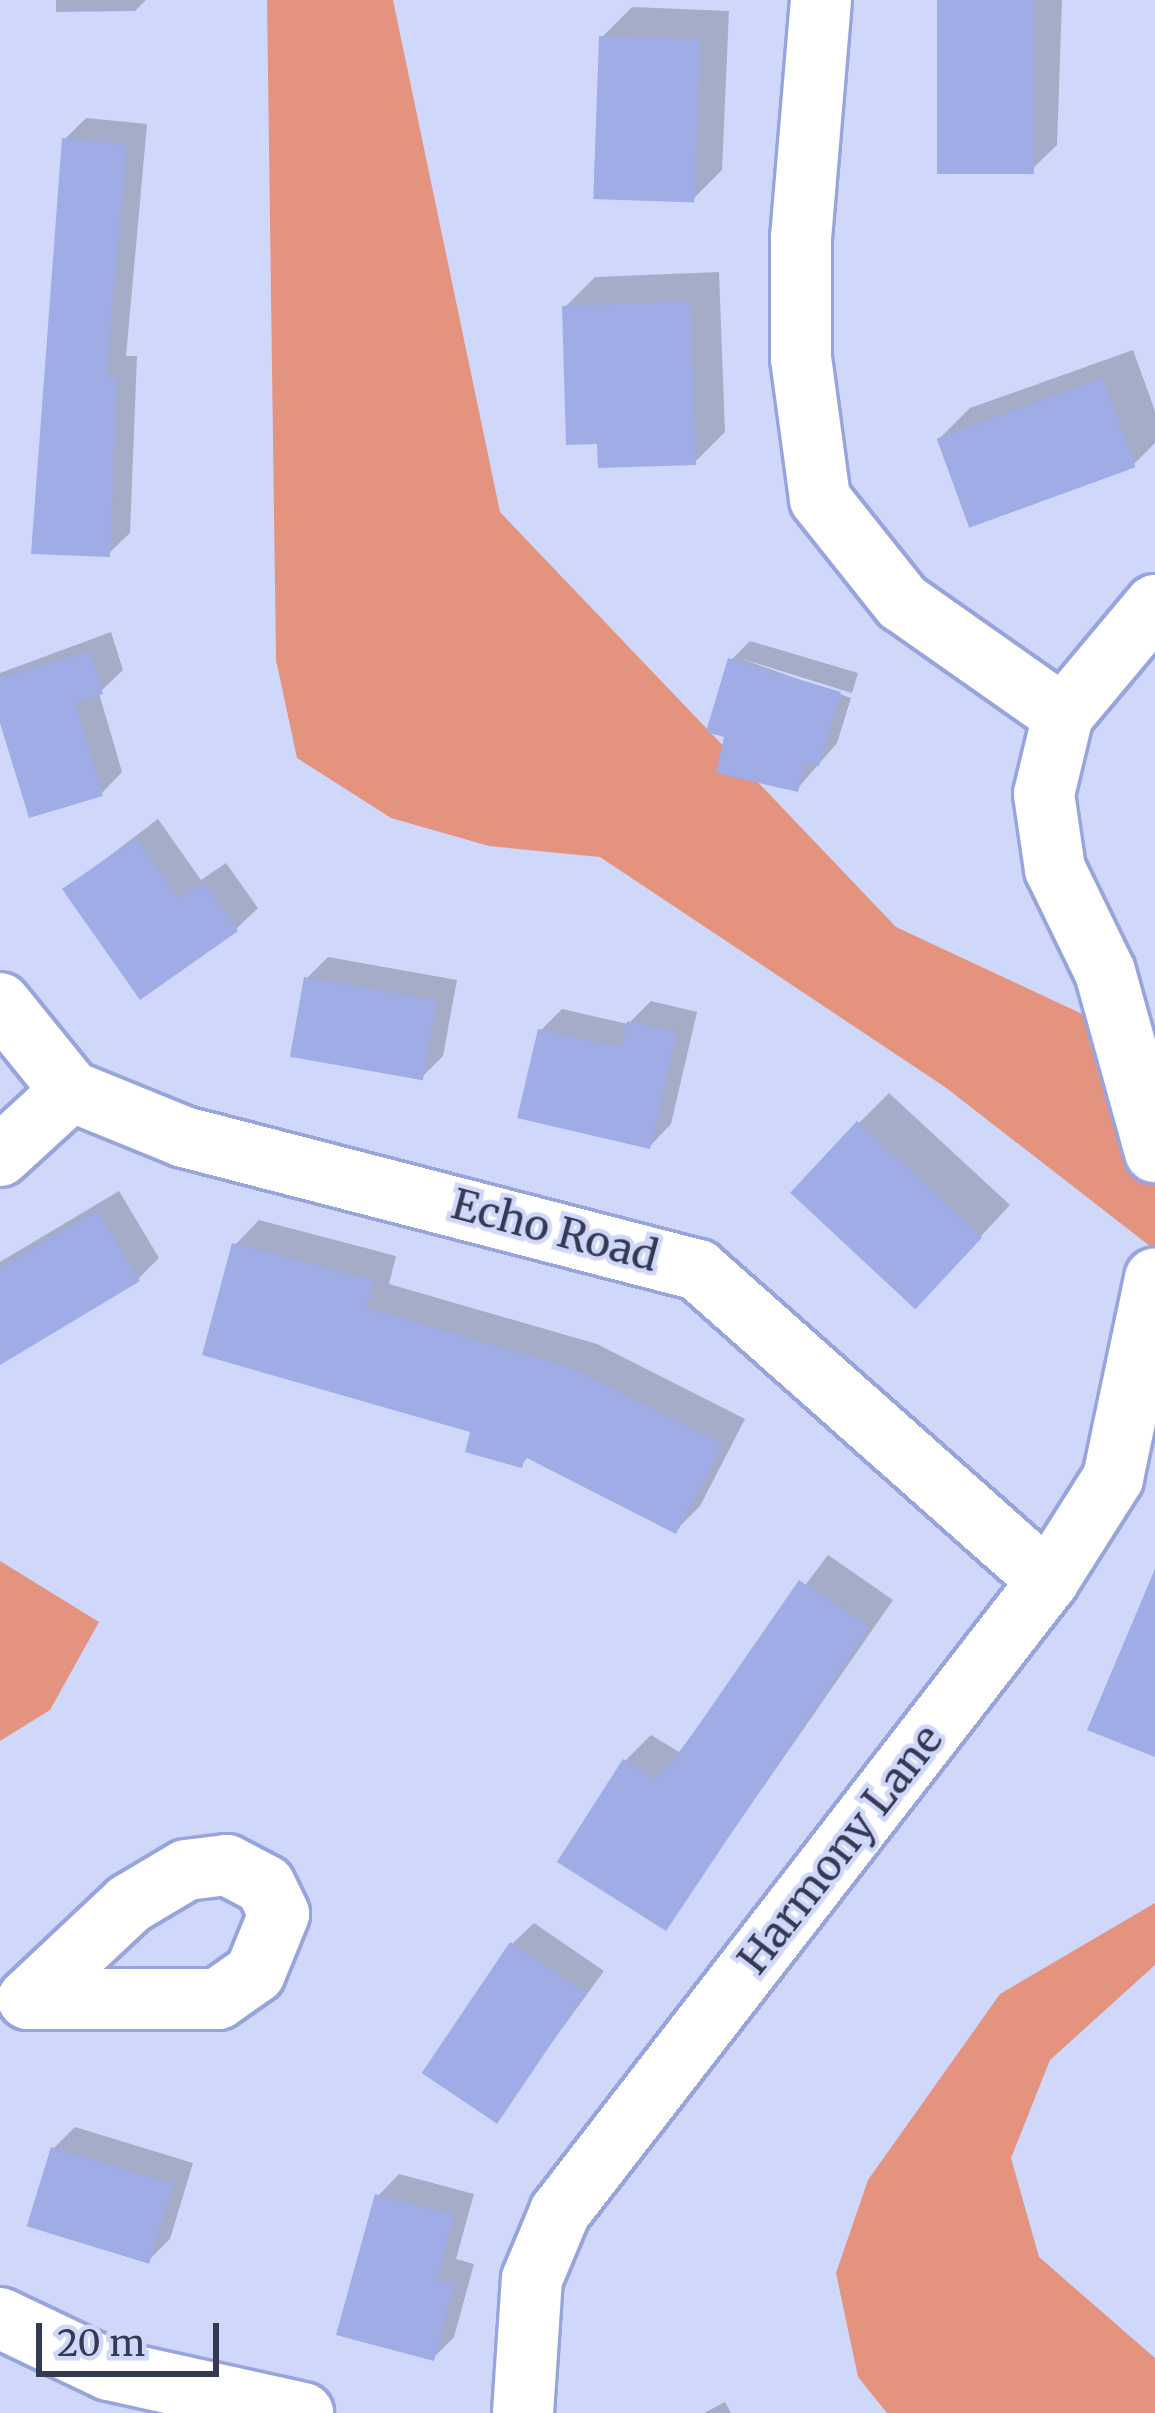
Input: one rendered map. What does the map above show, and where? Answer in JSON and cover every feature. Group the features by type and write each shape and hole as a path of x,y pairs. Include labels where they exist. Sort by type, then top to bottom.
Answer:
{"street":[{"path":"821,0 801,238 801,358 820,499 902,602 1064,715"},
{"path":"1155,604 1064,715 1044,794 1055,869 1105,972 1155,1152"},
{"name":"Echo Road","path":"0,1003 71,1091 184,1137 698,1270 1048,1581"},
{"path":"0,1156 71,1091"},
{"name":"Harmony Lane","path":"523,2413 532,2279 560,2212 1048,1581 1113,1478 1155,1278"},
{"path":"0,2318 109,2369 303,2413"}],"shaded area":[{"path":"267,0 393,0 500,512 896,927 1155,1048 1155,1250 945,1087 600,857 489,846 391,818 297,758 276,660"},
{"path":"0,1561 99,1622 50,1710 0,1741"},
{"path":"1155,1903 1155,1965 1050,2060 1011,2158 1039,2257 1155,2358 1155,2413 887,2413 858,2377 836,2273 868,2180 1000,1994"}],"building":[{"path":"937,0 1034,0 1034,174 937,174"},
{"path":"599,36 700,40 694,202 593,199"},
{"path":"62,138 127,145 106,376 117,377 110,557 31,554"},
{"path":"690,301 696,465 598,468 597,444 566,445 562,306"},
{"path":"1103,378 1135,467 969,528 937,439"},
{"path":"90,651 103,694 75,703 103,796 29,818 0,723 0,678"},
{"path":"728,658 841,692 819,766 805,762 798,792 716,773 724,737 706,732"},
{"path":"136,838 179,899 203,882 238,931 140,1000 62,889"},
{"path":"304,977 437,1000 423,1080 290,1057"},
{"path":"627,1021 677,1033 650,1149 517,1118 538,1029 621,1047"},
{"path":"857,1121 982,1238 915,1309 790,1193"},
{"path":"97,1210 140,1281 0,1365 0,1268"},
{"path":"232,1243 373,1280 366,1308 572,1368 723,1445 676,1534 525,1457 522,1468 465,1452 470,1432 202,1355"},
{"path":"1155,1569 1155,1757 1087,1730"},
{"path":"799,1580 869,1627 666,1931 557,1862 623,1759 655,1780 678,1755"},
{"path":"510,1942 585,1993 497,2124 422,2073"},
{"path":"51,2147 173,2184 149,2264 27,2226"},
{"path":"375,2194 454,2215 437,2280 454,2285 434,2361 336,2335"}]}
